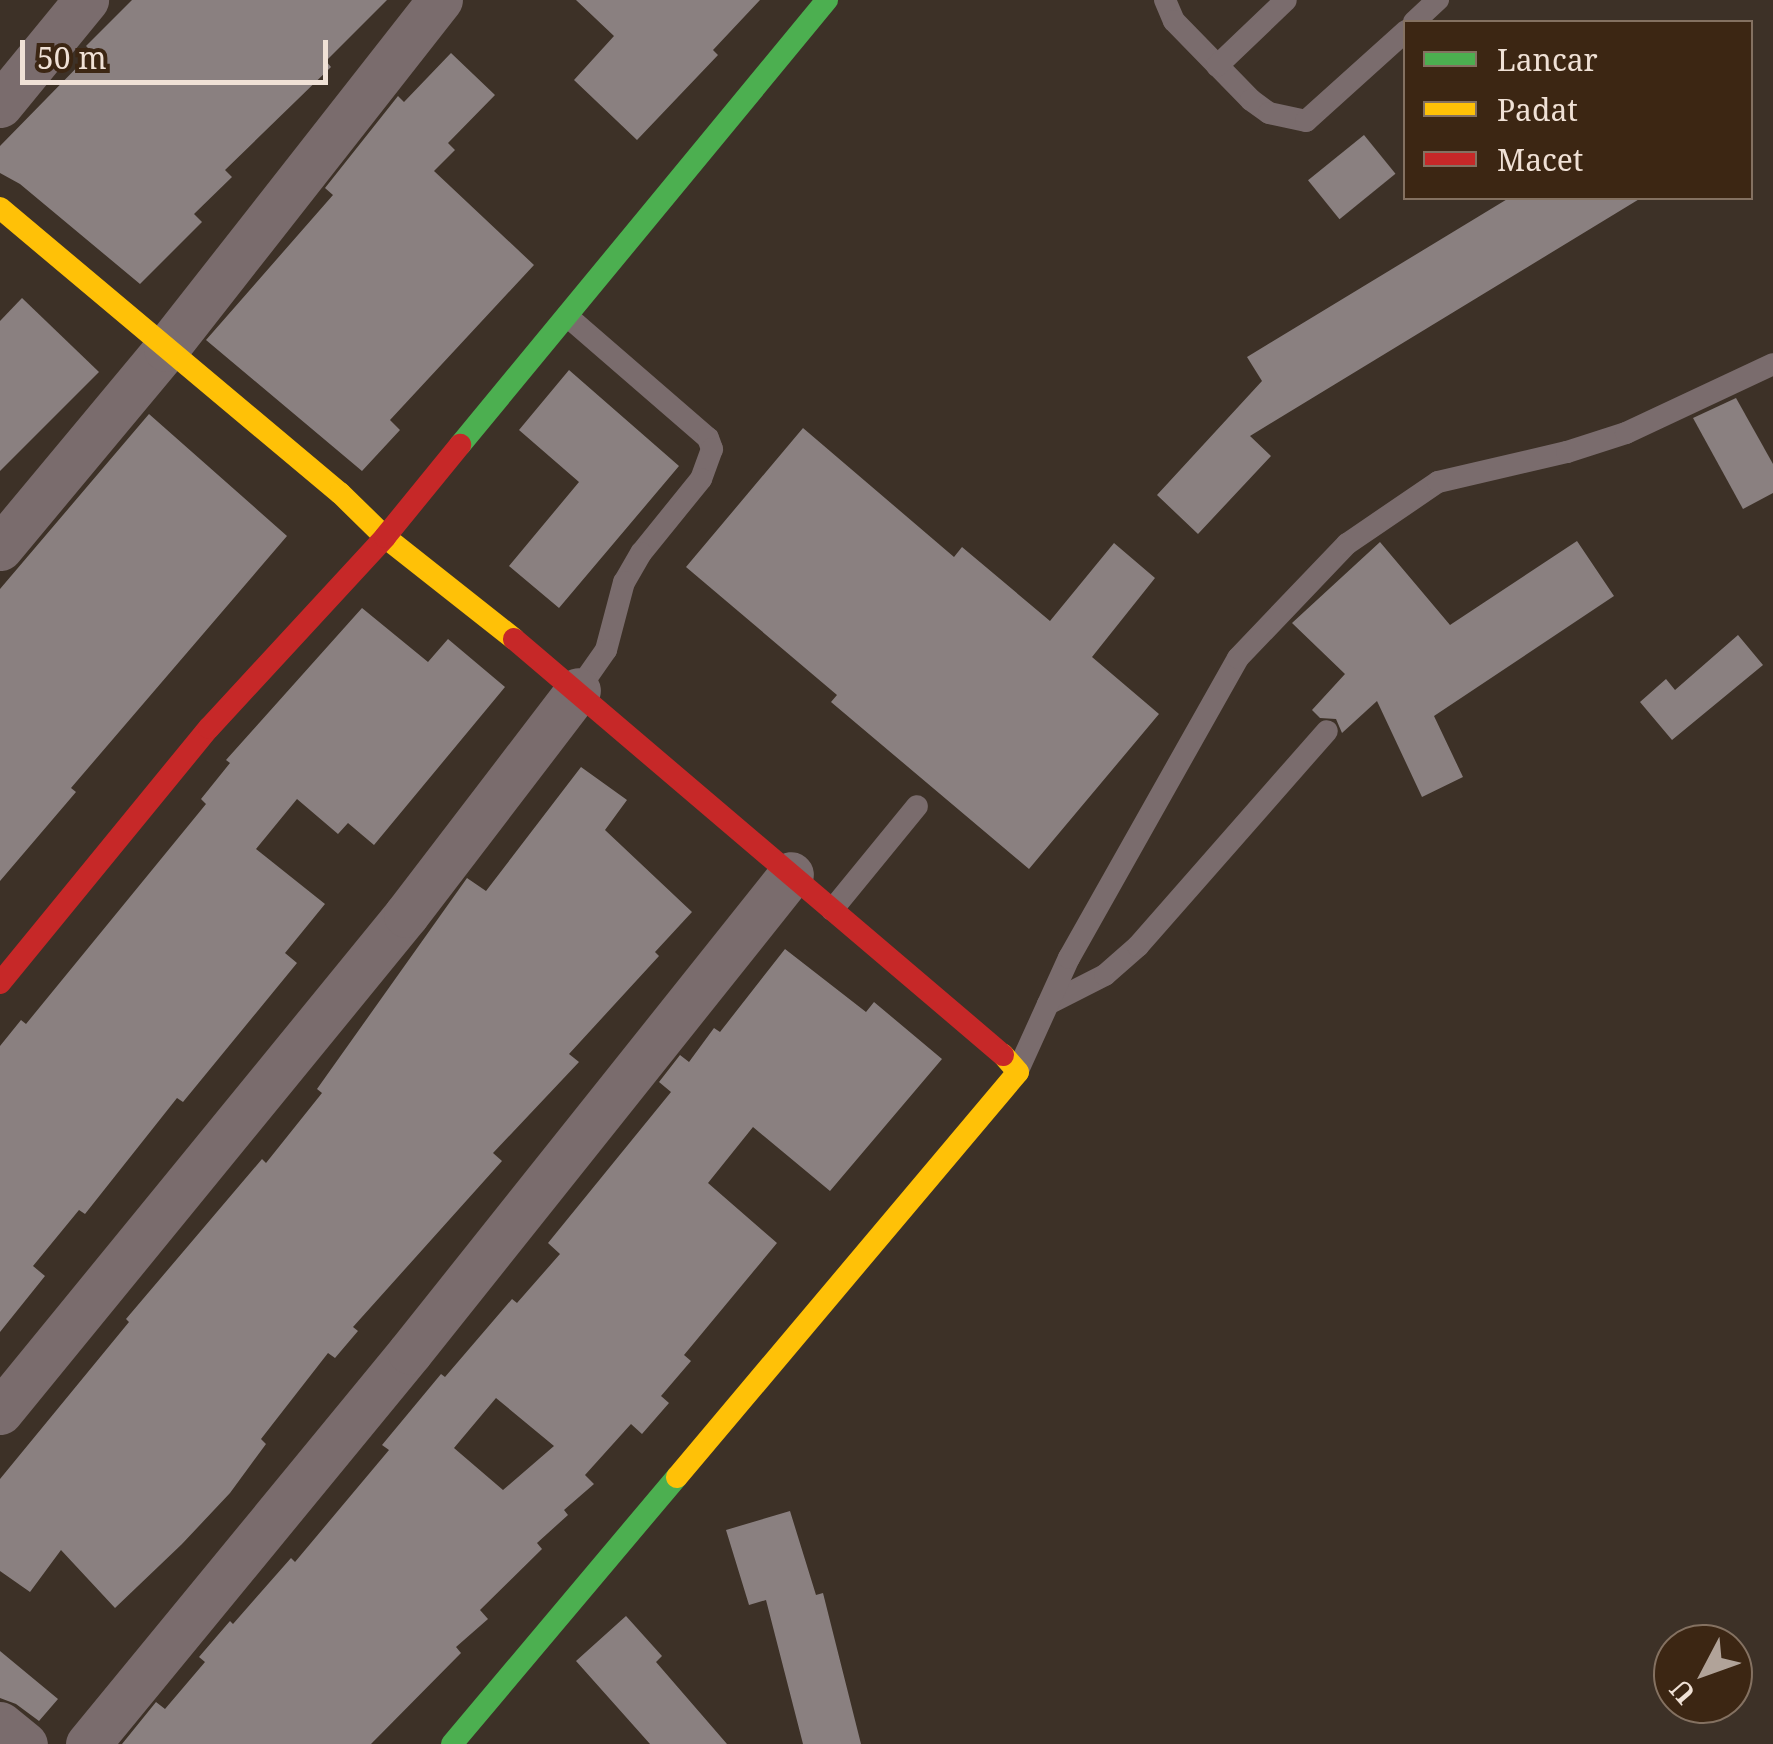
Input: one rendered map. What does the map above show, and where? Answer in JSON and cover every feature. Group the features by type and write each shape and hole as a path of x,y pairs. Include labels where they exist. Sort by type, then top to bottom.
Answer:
{"street":[{"path":"0,105 86,0"},
{"path":"0,548 166,349 440,0"},
{"path":"0,983 209,728 386,537 826,0"},
{"path":"0,208 340,493 386,537 578,690 999,1050 1018,1072 452,1744"},
{"path":"0,1412 406,915 578,690"},
{"path":"88,1744 410,1352 791,874"},
{"path":"0,1724 25,1744"}],"lane":[{"path":"1165,0 1174,20 1269,114 1306,120 1403,34"},
{"path":"1217,66 1286,0"},
{"path":"1416,20 1438,0"},
{"path":"567,316 708,438 712,449 702,479 641,552 624,582 606,650 578,690"},
{"path":"1018,1072 1048,1004 1238,658 1266,624 1348,544 1438,482 1567,452 1626,433 1773,364"},
{"path":"1048,1004 1104,976 1138,946 1327,731"},
{"path":"832,910 918,806"}],"building":[{"path":"132,0 387,0 326,61 331,67 225,170 232,177 194,214 202,222 140,284 20,184 0,173 0,146 92,52 86,46"},
{"path":"576,0 760,0 713,50 718,55 637,140 574,80 614,36"},
{"path":"451,53 495,95 448,143 455,150 434,171 534,265 390,420 400,430 362,471 206,340 333,195 325,188 398,96 404,102"},
{"path":"1364,135 1395,174 1340,219 1308,180"},
{"path":"1506,200 1638,200 1250,436 1271,456 1198,534 1157,495 1262,381 1247,357"},
{"path":"22,298 99,372 0,471 0,321"},
{"path":"569,370 679,466 559,608 509,566 579,482 519,430"},
{"path":"1736,398 1773,464 1773,493 1743,509 1693,418"},
{"path":"149,414 287,536 71,788 76,792 0,881 0,589"},
{"path":"803,428 954,557 962,547 1050,621 1114,543 1155,578 1092,657 1159,714 1029,869 831,702 837,695 686,567"},
{"path":"1577,541 1614,596 1434,716 1463,777 1422,797 1377,701 1342,733 1336,719 1320,718 1312,710 1345,674 1292,623 1380,542 1450,625"},
{"path":"362,608 428,662 448,639 505,687 374,845 348,823 338,834 297,799 256,849 325,904 285,953 297,963 183,1102 177,1098 85,1214 79,1210 33,1266 45,1276 0,1332 0,1046 21,1020 26,1024 206,804 201,799 230,763 226,760"},
{"path":"1738,635 1763,665 1672,740 1640,702 1666,679 1675,690"},
{"path":"581,767 627,800 605,830 692,912 655,952 659,956 569,1054 579,1062 493,1153 502,1161 353,1327 358,1331 335,1358 328,1353 261,1439 266,1444 230,1493 182,1544 115,1608 61,1550 30,1592 0,1571 0,1479 129,1322 126,1319 262,1159 266,1163 322,1093 317,1089 467,878 486,891"},
{"path":"785,949 866,1012 874,1002 942,1059 830,1191 753,1127 708,1183 777,1243 684,1355 691,1361 661,1396 669,1403 642,1434 631,1424 585,1475 594,1484 564,1510 568,1515 537,1543 542,1549 480,1610 488,1619 456,1647 461,1653 371,1744 122,1744 156,1702 165,1709 205,1662 199,1657 230,1621 233,1624 291,1558 295,1562 389,1450 382,1445 441,1374 445,1377 512,1299 517,1303 560,1254 548,1243 671,1092 659,1082 680,1055 689,1062 714,1028 720,1032","holes":["496,1398 554,1446 503,1490 454,1448"]},
{"path":"790,1511 816,1595 823,1593 861,1744 803,1744 766,1600 749,1605 726,1530"},
{"path":"626,1616 662,1656 656,1662 727,1744 650,1744 576,1661"},
{"path":"0,1651 58,1699 39,1721 0,1698"}],"traffic: fast":[{"path":"460,445 827,0"},
{"path":"452,1744 677,1477"}],"traffic: slow":[{"path":"0,208 340,493 385,537 514,639"},
{"path":"677,1477 1018,1072 1003,1055"}],"traffic: jam":[{"path":"0,983 209,728 385,537 460,445"},
{"path":"514,639 1003,1055"}]}
